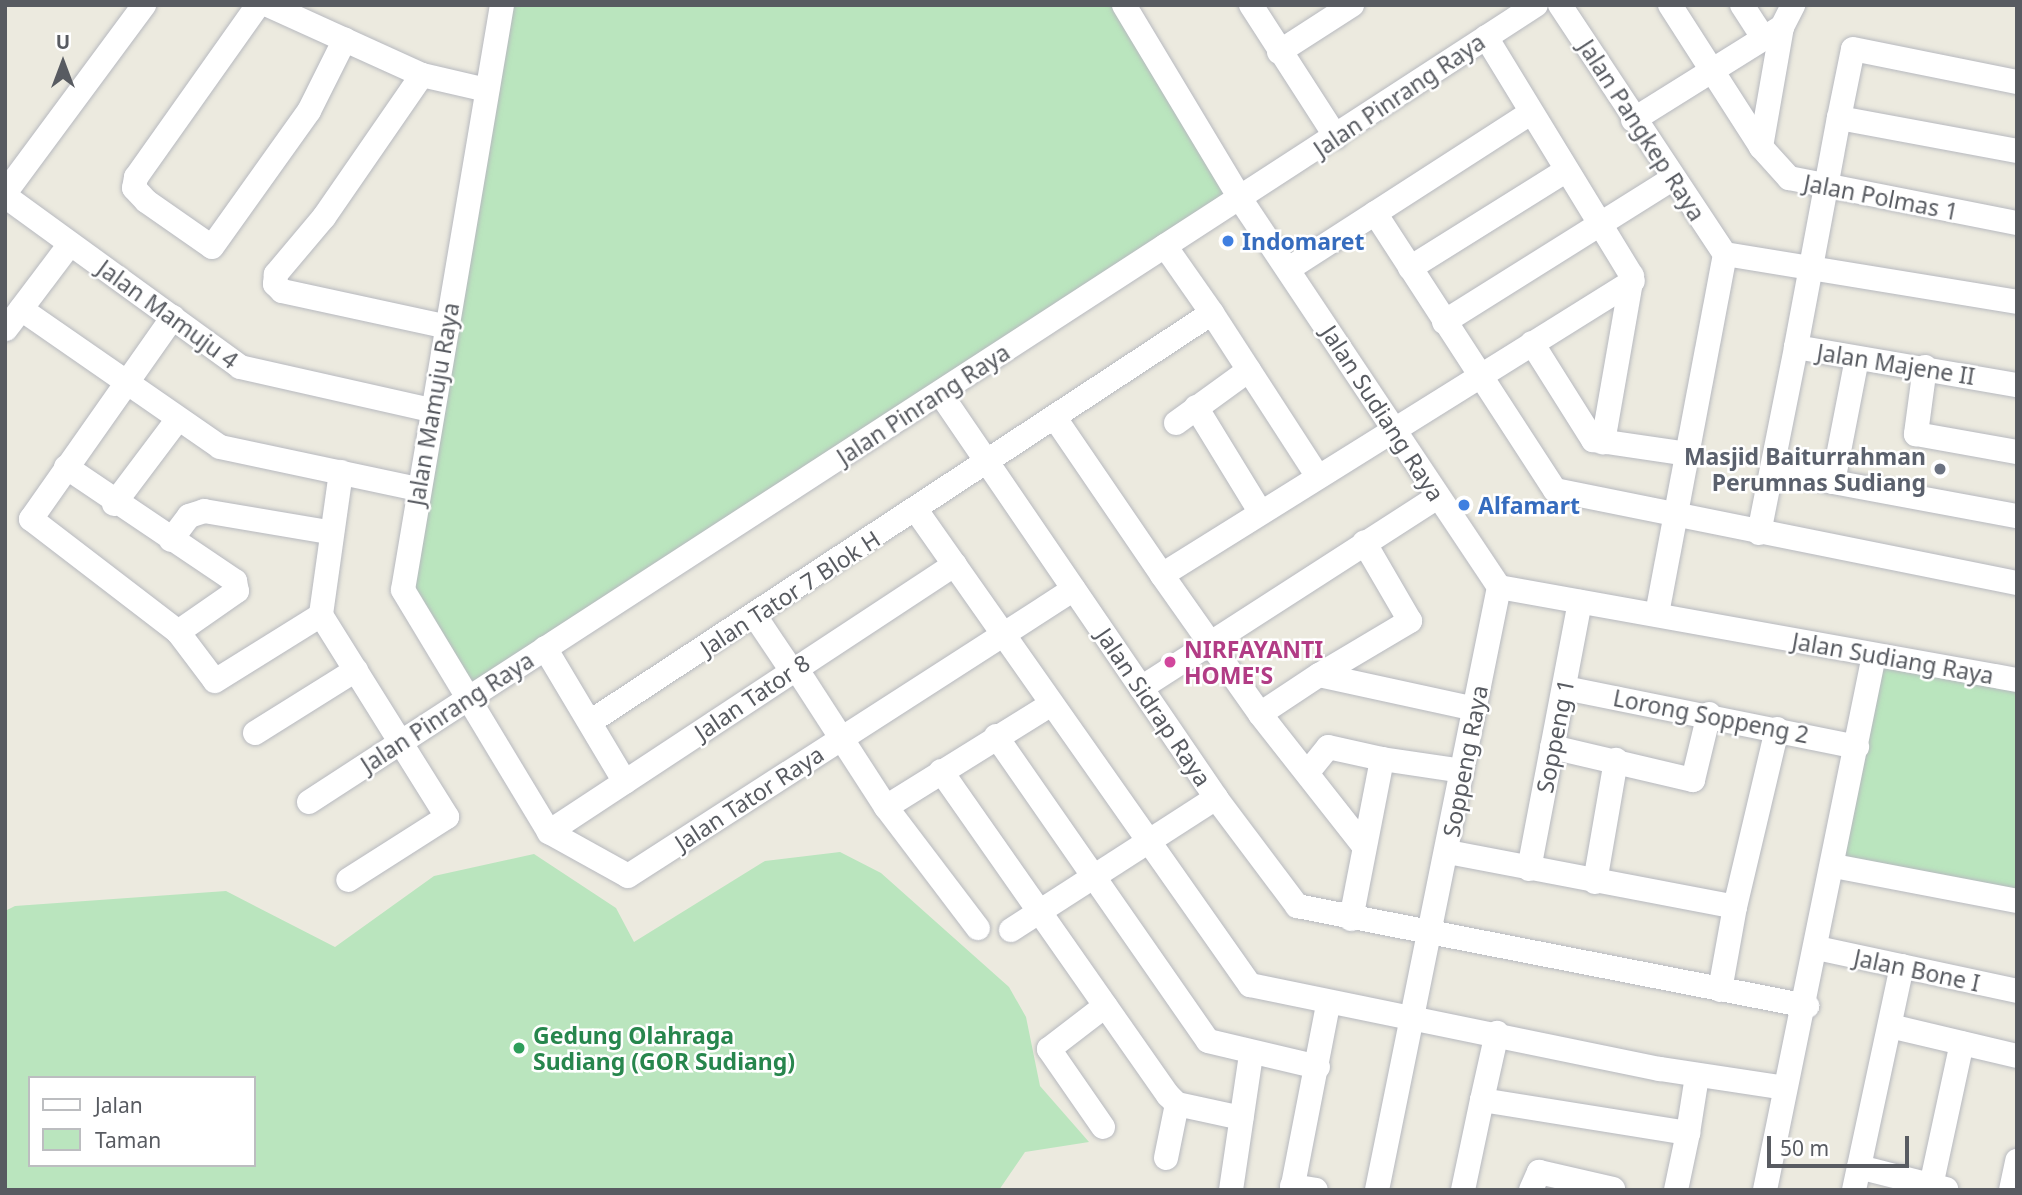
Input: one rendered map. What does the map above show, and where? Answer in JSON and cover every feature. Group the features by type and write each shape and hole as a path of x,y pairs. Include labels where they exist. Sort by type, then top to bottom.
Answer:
{"street":[{"path":"5,195 144,5"},
{"path":"258,5 136,177 135,188 146,201 212,247 309,111 345,39"},
{"path":"268,5 422,75 487,90"},
{"name":"Jalan Mamuju Raya","path":"472,701 403,590 431,410 448,327 502,5"},
{"name":"Jalan Sudiang Raya","path":"1124,5 1241,200 1290,268 1437,497 1499,587 2017,680"},
{"path":"1251,5 1336,137"},
{"path":"1279,52 1352,5"},
{"name":"Jalan Pinrang Raya","path":"309,802 472,701 545,648 1165,246 1241,200 1536,5"},
{"name":"Jalan Pangkep Raya","path":"1560,5 1672,179 1725,254"},
{"name":"Jalan Polmas 1","path":"1670,5 1761,147 1789,178 2017,223"},
{"path":"1742,5 1779,23"},
{"path":"1633,120 1714,72 1779,23"},
{"path":"1761,147 1779,23"},
{"path":"1486,37 1529,114 1600,223 1633,281 1603,442"},
{"path":"1796,347 1824,184 1853,49 2017,82"},
{"path":"422,75 324,217 275,274 275,284 282,292 448,327"},
{"path":"1290,268 1529,114"},
{"path":"1839,118 2017,151"},
{"path":"1410,268 1565,172"},
{"path":"1444,322 1672,179"},
{"name":"Jalan Mamuju 4","path":"5,195 248,371 431,410"},
{"path":"1375,212 1555,490 1759,533 2016,577"},
{"path":"6,329 70,244"},
{"path":"1165,246 1212,313 1316,474"},
{"path":"1657,614 1725,254 2017,302"},
{"path":"1162,575 1316,474 1395,431 1480,374 1633,281"},
{"path":"21,309 220,447 418,489"},
{"name":"Jalan Tator 7 Blok H","path":"590,722 989,463 1212,313"},
{"path":"173,317 66,467 32,521 178,632 215,681 321,615"},
{"path":"1532,342 1593,440 1689,454"},
{"name":"Jalan Majene II","path":"1759,533 1796,347 1857,359 1925,367 2017,385"},
{"path":"1833,482 1857,359"},
{"path":"1925,367 1916,434 2017,452"},
{"path":"1176,423 1249,370"},
{"name":"Jalan Sidrap Raya","path":"940,393 1216,798 1297,906 1429,936 1807,1006"},
{"path":"1196,407 1259,510"},
{"path":"1055,418 1209,644 1363,845"},
{"path":"114,504 178,419"},
{"path":"66,467 114,504 237,587 178,632"},
{"path":"1774,468 1833,482 2017,516"},
{"path":"341,472 328,532 321,615 447,817 348,880"},
{"path":"1141,688 1437,497"},
{"path":"916,510 955,564 999,636 1048,706 1250,985 1328,1004 1413,1015 1697,1076 1785,1087"},
{"path":"171,540 189,516 204,511 328,532"},
{"path":"1260,714 1410,621 1364,542"},
{"name":"Jalan Tator 8","path":"549,832 955,564"},
{"name":"Soppeng Raya","path":"1377,1190 1448,852 1499,587"},
{"name":"Jalan Tator Raya","path":"549,832 628,876 1074,589"},
{"name":"Soppeng 1","path":"1529,869 1580,602"},
{"path":"755,616 794,669 886,807 978,928"},
{"path":"545,648 625,782"},
{"path":"1765,1190 1785,1087 1807,1006 1874,654"},
{"path":"256,733 356,670"},
{"path":"1319,675 1475,709"},
{"name":"Lorong Soppeng 2","path":"1565,688 1709,714 1857,747"},
{"path":"472,701 549,832"},
{"path":"886,807 1048,706"},
{"path":"1552,747 1695,779 1709,714"},
{"path":"1720,990 1735,907 1777,729"},
{"path":"996,736 1208,1041 1251,1054 1318,1067"},
{"path":"1308,772 1328,747 1382,759 1462,771"},
{"path":"1351,919 1363,845 1382,759"},
{"path":"1595,882 1616,761"},
{"path":"942,771 1105,1006 1177,1104 1241,1118"},
{"path":"1011,930 1216,798"},
{"path":"1448,852 1735,907"},
{"path":"1834,866 2017,901"},
{"name":"Jalan Bone I","path":"1816,957 1902,966 2017,991"},
{"path":"1902,966 1856,1179 1940,1188 1962,1043"},
{"path":"1300,1188 1328,1004"},
{"path":"1103,1127 1049,1049 1105,1006"},
{"path":"1891,1026 2017,1056"},
{"path":"1463,1190 1497,1033"},
{"path":"1231,1190 1251,1054"},
{"path":"1676,1190 1697,1076"},
{"path":"1482,1100 1688,1133"},
{"path":"1166,1158 1177,1104"},
{"path":"2011,1190 2017,1161"},
{"path":"1531,1190 1539,1172 1616,1189"}],"green space":[{"path":"502,5 1124,5 1241,200 472,701 403,579"},
{"path":"1874,655 2017,680 2017,901 1834,866"},
{"name":"Gedung Olahraga Sudiang (GOR Sudiang)","path":"840,852 881,873 1009,987 1026,1017 1040,1086 1089,1142 1025,1152 999,1190 5,1190 5,911 15,906 226,891 335,947 434,876 534,854 616,908 634,942 765,861"}],"place":[{"name":"Indomaret","path":"1228,241"},
{"name":"Masjid Baiturrahman Perumnas Sudiang","path":"1940,469"},
{"name":"Alfamart","path":"1464,505"},
{"name":"NIRFAYANTI HOME'S","path":"1170,662"},
{"name":"Gedung Olahraga Sudiang (GOR Sudiang)","path":"519,1048"}]}
